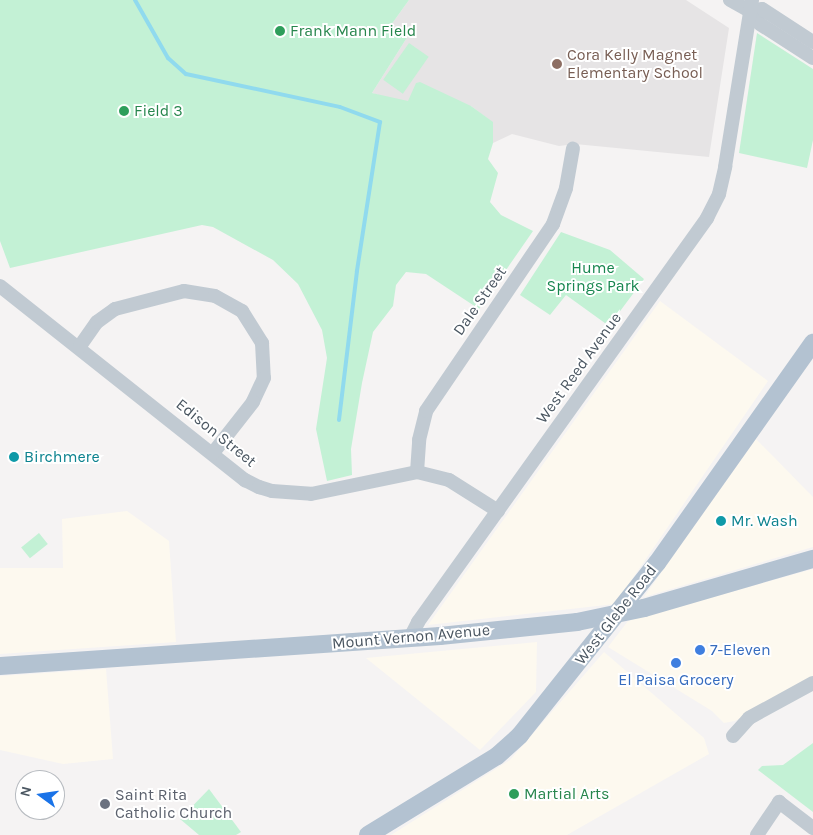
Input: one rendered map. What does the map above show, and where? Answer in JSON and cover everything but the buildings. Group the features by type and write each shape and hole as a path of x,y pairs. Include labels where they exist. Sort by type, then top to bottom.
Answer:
{"main road":[{"name":"West Glebe Road","path":"368,835 503,751 618,614 811,352"},
{"name":"Mount Vernon Avenue","path":"0,666 410,638 577,622 618,614 813,558"}],"street":[{"path":"730,0 762,9 813,42"},
{"path":"751,5 760,24 813,58"},
{"name":"West Reed Avenue","path":"410,638 418,622 688,246 712,206 725,168 751,5"},
{"name":"Dale Street","path":"417,472 420,433 426,411 553,224 566,188 573,149"},
{"name":"Edison Street","path":"0,286 80,346 258,487 295,494 327,492 377,478 417,472 449,480 498,511"},
{"path":"80,346 97,322 115,309 184,291 215,296 242,312 262,343 264,378 253,402 213,453"},
{"path":"733,736 749,718 813,683"},
{"path":"757,835 779,802 813,828"}],"shaded area":[{"name":"Cora Kelly Magnet Elementary School","path":"409,0 686,0 729,28 709,157 575,144 559,146 512,134 493,143 492,122 471,106 435,112 372,93 408,36 391,25"},
{"path":"660,301 768,381 615,604 428,625"},
{"path":"756,439 813,497 813,547 644,597"},
{"path":"127,511 169,541 176,642 0,654 0,568 63,568 62,519"},
{"path":"813,569 813,676 735,721 724,723 712,711 608,647 628,621"},
{"path":"537,642 536,692 480,750 366,658"},
{"path":"604,652 704,738 709,754 567,835 391,835 510,760"},
{"path":"106,669 113,759 63,764 0,750 0,676"}],"green space":[{"path":"0,0 409,0 391,25 408,36 372,93 408,101 416,83 420,82 471,106 493,122 493,143 488,159 498,173 490,202 501,215 533,231 479,309 426,274 406,272 396,285 393,306 373,332 351,449 352,475 327,481 316,429 327,358 322,330 298,284 273,260 213,227 202,225 10,268 0,241"},
{"path":"757,33 813,69 813,140 807,168 739,153"},
{"path":"409,43 429,57 403,94 383,80"},
{"name":"Hume Springs Park","path":"561,232 610,250 644,279 609,326 566,295 550,315 520,295"},
{"path":"39,533 48,544 30,558 21,547"},
{"path":"813,743 813,812 758,770 762,766 783,765"},
{"path":"209,789 241,832 236,835 199,835 180,819"}],"waterway":[{"path":"135,0 168,58 186,74 340,107 380,122 357,271 339,420"}],"place":[{"name":"Frank Mann Field","path":"280,31"},
{"name":"Cora Kelly Magnet Elementary School","path":"557,64"},
{"name":"Field 3","path":"124,111"},
{"name":"Birchmere","path":"14,457"},
{"name":"Mr. Wash","path":"721,521"},
{"name":"7-Eleven","path":"700,650"},
{"name":"El Paisa Grocery","path":"676,663"},
{"name":"Martial Arts","path":"514,794"},
{"name":"Saint Rita Catholic Church","path":"105,804"}]}
